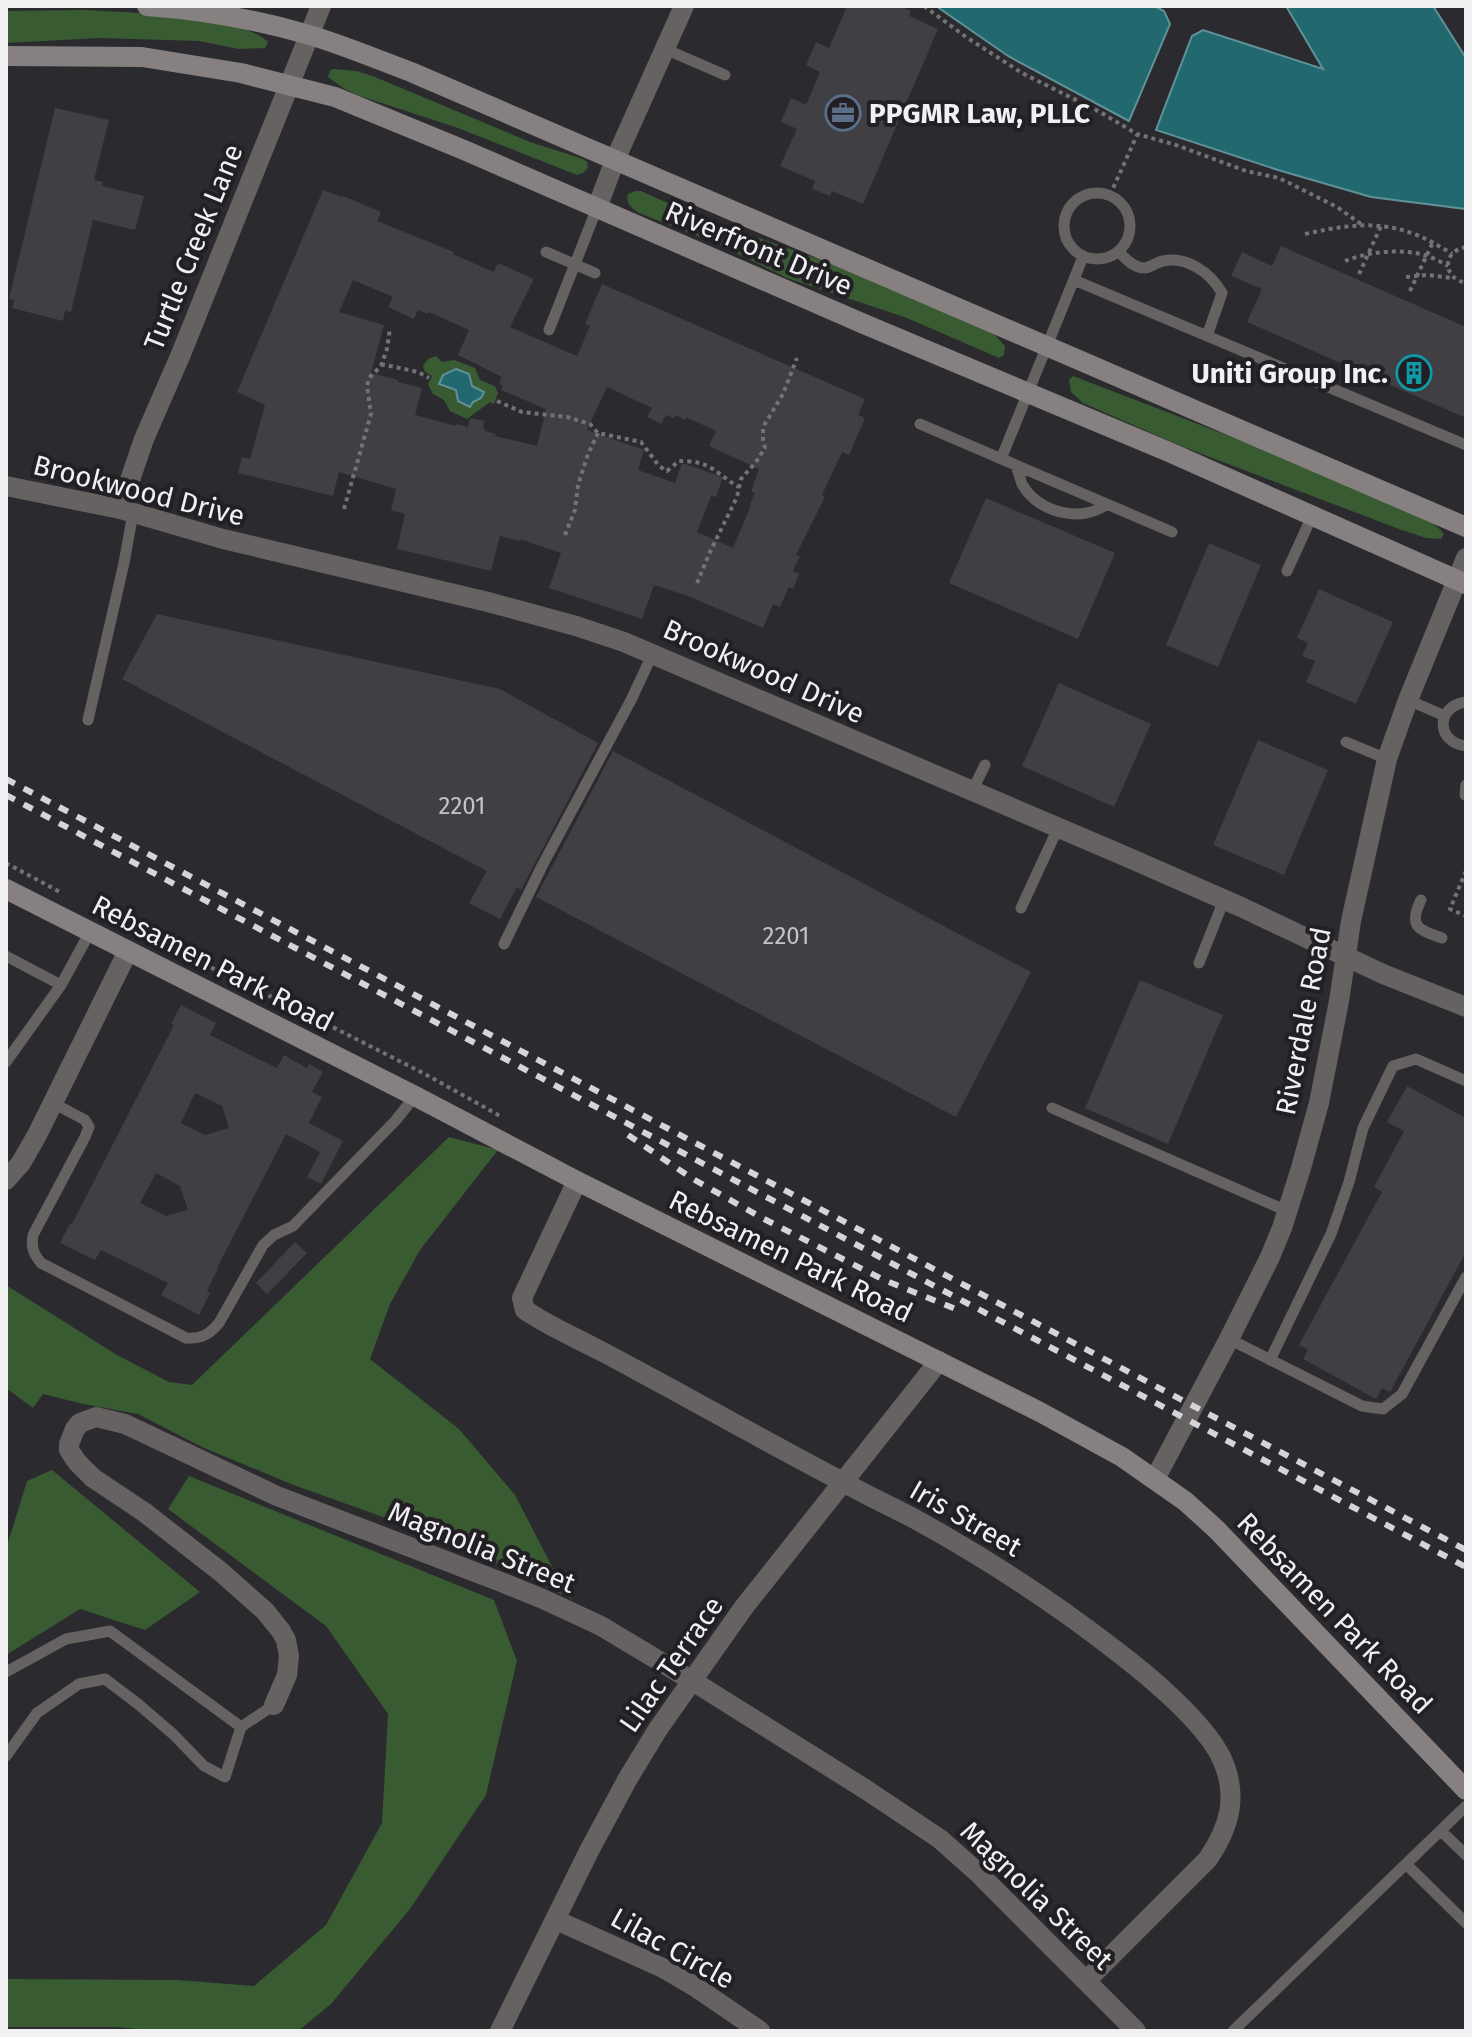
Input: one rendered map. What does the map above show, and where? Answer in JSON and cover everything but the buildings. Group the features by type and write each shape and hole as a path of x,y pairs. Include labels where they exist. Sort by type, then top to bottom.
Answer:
{"street":[{"name":"Riverfront Drive","path":"147,6 181,8 309,34 411,72 1466,527"},
{"name":"Turtle Creek Lane","path":"127,511 144,439 321,6"},
{"path":"597,208 615,160 684,6"},
{"name":"Riverfront Drive","path":"6,56 142,57 228,70 335,97 1169,452 1461,582"},
{"name":"Brookwood Drive","path":"6,486 127,511 223,539 488,602 576,626 653,653 1224,900 1383,974 1466,1007"},
{"name":"Riverdale Road","path":"1155,1479 1270,1257 1287,1211 1319,1103 1351,921 1387,759 1408,700 1461,582 1466,558"},
{"name":"Rebsamen Park Road","path":"6,889 577,1181 1040,1412 1122,1457 1185,1501 1226,1539 1466,1790"},
{"path":"6,1180 21,1163 53,1103 128,951"},
{"name":"Iris Street","path":"577,1181 522,1298 525,1310 544,1324 593,1347 914,1519 1063,1611 1134,1665 1210,1739 1229,1778 1231,1800 1220,1841 1208,1859 1086,1981"},
{"name":"Lilac Terrace","path":"500,2031 589,1851 658,1729 744,1607 939,1361"},
{"name":"Magnolia Street","path":"274,1705 287,1675 289,1656 281,1631 265,1611 221,1572 144,1512 93,1478 77,1462 69,1450 69,1444 80,1423 96,1417 125,1424 277,1496 543,1599 601,1626 865,1789 940,1839 1136,2031"},
{"name":"Lilac Circle","path":"556,1920 665,1969 760,2031"}],"lane":[{"path":"665,49 725,75"},
{"path":"1094,192 1110,195 1123,205 1131,225 1129,237 1118,251 1106,258 1094,259 1074,251 1067,242 1064,221 1074,201 1094,192"},
{"path":"549,330 597,208"},
{"path":"1118,251 1130,264 1146,268 1164,260 1187,261 1217,283 1222,293 1207,336"},
{"path":"546,252 595,273"},
{"path":"1001,459 1083,257"},
{"path":"1074,280 1466,445"},
{"path":"920,424 1172,532"},
{"path":"1016,465 1023,486 1053,511 1079,515 1098,511 1107,504"},
{"path":"88,720 124,563 127,511"},
{"path":"1287,571 1312,516"},
{"path":"504,944 653,653"},
{"path":"1408,700 1445,716"},
{"path":"1466,702 1454,705 1445,716 1444,730 1447,737 1466,747"},
{"path":"1346,742 1387,759"},
{"path":"972,791 985,765"},
{"path":"1465,795 1466,785"},
{"path":"1021,908 1058,828"},
{"path":"1199,963 1224,900"},
{"path":"1421,900 1414,914 1415,923 1423,932 1442,938"},
{"path":"6,1062 61,985 90,932"},
{"path":"6,956 61,985"},
{"path":"1270,1360 1331,1234 1363,1128 1393,1066 1416,1059 1466,1081"},
{"path":"53,1103 85,1120 89,1127 33,1235 31,1246 34,1255 41,1263 186,1338 197,1339 210,1334 219,1323 263,1245 274,1235 293,1226 396,1120 415,1096"},
{"path":"1052,1108 1287,1211"},
{"path":"1229,1339 1362,1406 1383,1409 1402,1394 1466,1277"},
{"path":"6,1672 66,1639 110,1631 241,1727"},
{"path":"6,1756 37,1713 79,1684 105,1679 173,1734 204,1766 225,1777 241,1727 274,1705"},
{"path":"1233,2031 1466,1806"},
{"path":"1441,1831 1466,1855"},
{"path":"1406,1864 1466,1923"}],"path":[{"path":"924,6 1022,73 1137,134 1246,171 1279,178 1337,207 1361,224"},
{"path":"1110,195 1137,134"},
{"path":"1305,234 1361,224 1381,226 1400,229 1433,242 1452,254"},
{"path":"1359,274 1381,226"},
{"path":"1410,291 1433,242"},
{"path":"1454,279 1448,266 1452,254 1458,248 1466,247"},
{"path":"1345,261 1368,254 1398,252 1427,256 1448,266"},
{"path":"1406,277 1427,275 1466,283"},
{"path":"344,509 371,414 367,386 369,378 381,364 390,328"},
{"path":"697,583 737,497 741,479 765,448 763,427 783,394 797,358"},
{"path":"381,364 418,372 429,378"},
{"path":"497,401 522,412 567,417 590,424 598,433 641,442 659,466 667,471 679,461 702,463 739,487"},
{"path":"565,535 575,510 578,485 588,454 598,433"},
{"path":"1466,871 1450,909 1466,916"}],"green space":[{"path":"86,10 209,20 253,33 268,42 265,48 239,49 199,41 100,38 6,43 6,11"},
{"path":"333,69 357,71 375,77 530,142 583,159 588,168 577,175 458,128 357,95 328,77"},
{"path":"635,191 868,277 981,326 1005,346 1004,355 999,358 907,318 787,278 720,245 639,213 627,200 628,194"},
{"path":"436,356 442,362 454,360 475,368 480,380 495,386 498,393 494,404 490,402 467,419 450,411 444,400 433,394 428,384 432,376 425,372 423,366 428,359"},
{"path":"1073,376 1388,500 1427,519 1444,534 1441,539 1426,538 1399,529 1181,446 1083,403 1071,392 1069,380"},
{"path":"449,1137 498,1150 420,1250 390,1304 370,1359 459,1429 515,1495 572,1599 405,1525 291,1484 202,1447 138,1414 43,1394 33,1408 6,1388 6,1285 117,1355 169,1382 192,1385"},
{"path":"52,1470 200,1592 145,1630 80,1609 6,1655 6,1549 27,1481"},
{"path":"189,1476 494,1600 517,1661 486,1795 410,1909 331,2004 298,2031 6,2027 6,1979 177,1980 254,1986 326,1925 382,1823 388,1714 326,1626 168,1509"}],"water":[{"path":"936,6 1154,6 1164,11 1170,24 1129,121 1008,56"},
{"path":"1286,6 1433,6 1466,58 1466,209 1371,197 1156,130 1192,36 1203,30 1323,69"},
{"path":"456,369 469,374 472,386 484,392 470,407 458,401 456,390 439,384 443,375"}],"railway":[{"path":"6,779 1466,1550"},
{"path":"6,795 1466,1567"},
{"path":"628,1135 693,1179 764,1219 884,1280 963,1312"}],"place":[{"name":"PPGMR Law, PLLC","path":"843,113"},
{"name":"Uniti Group Inc.","path":"1414,373"}]}
